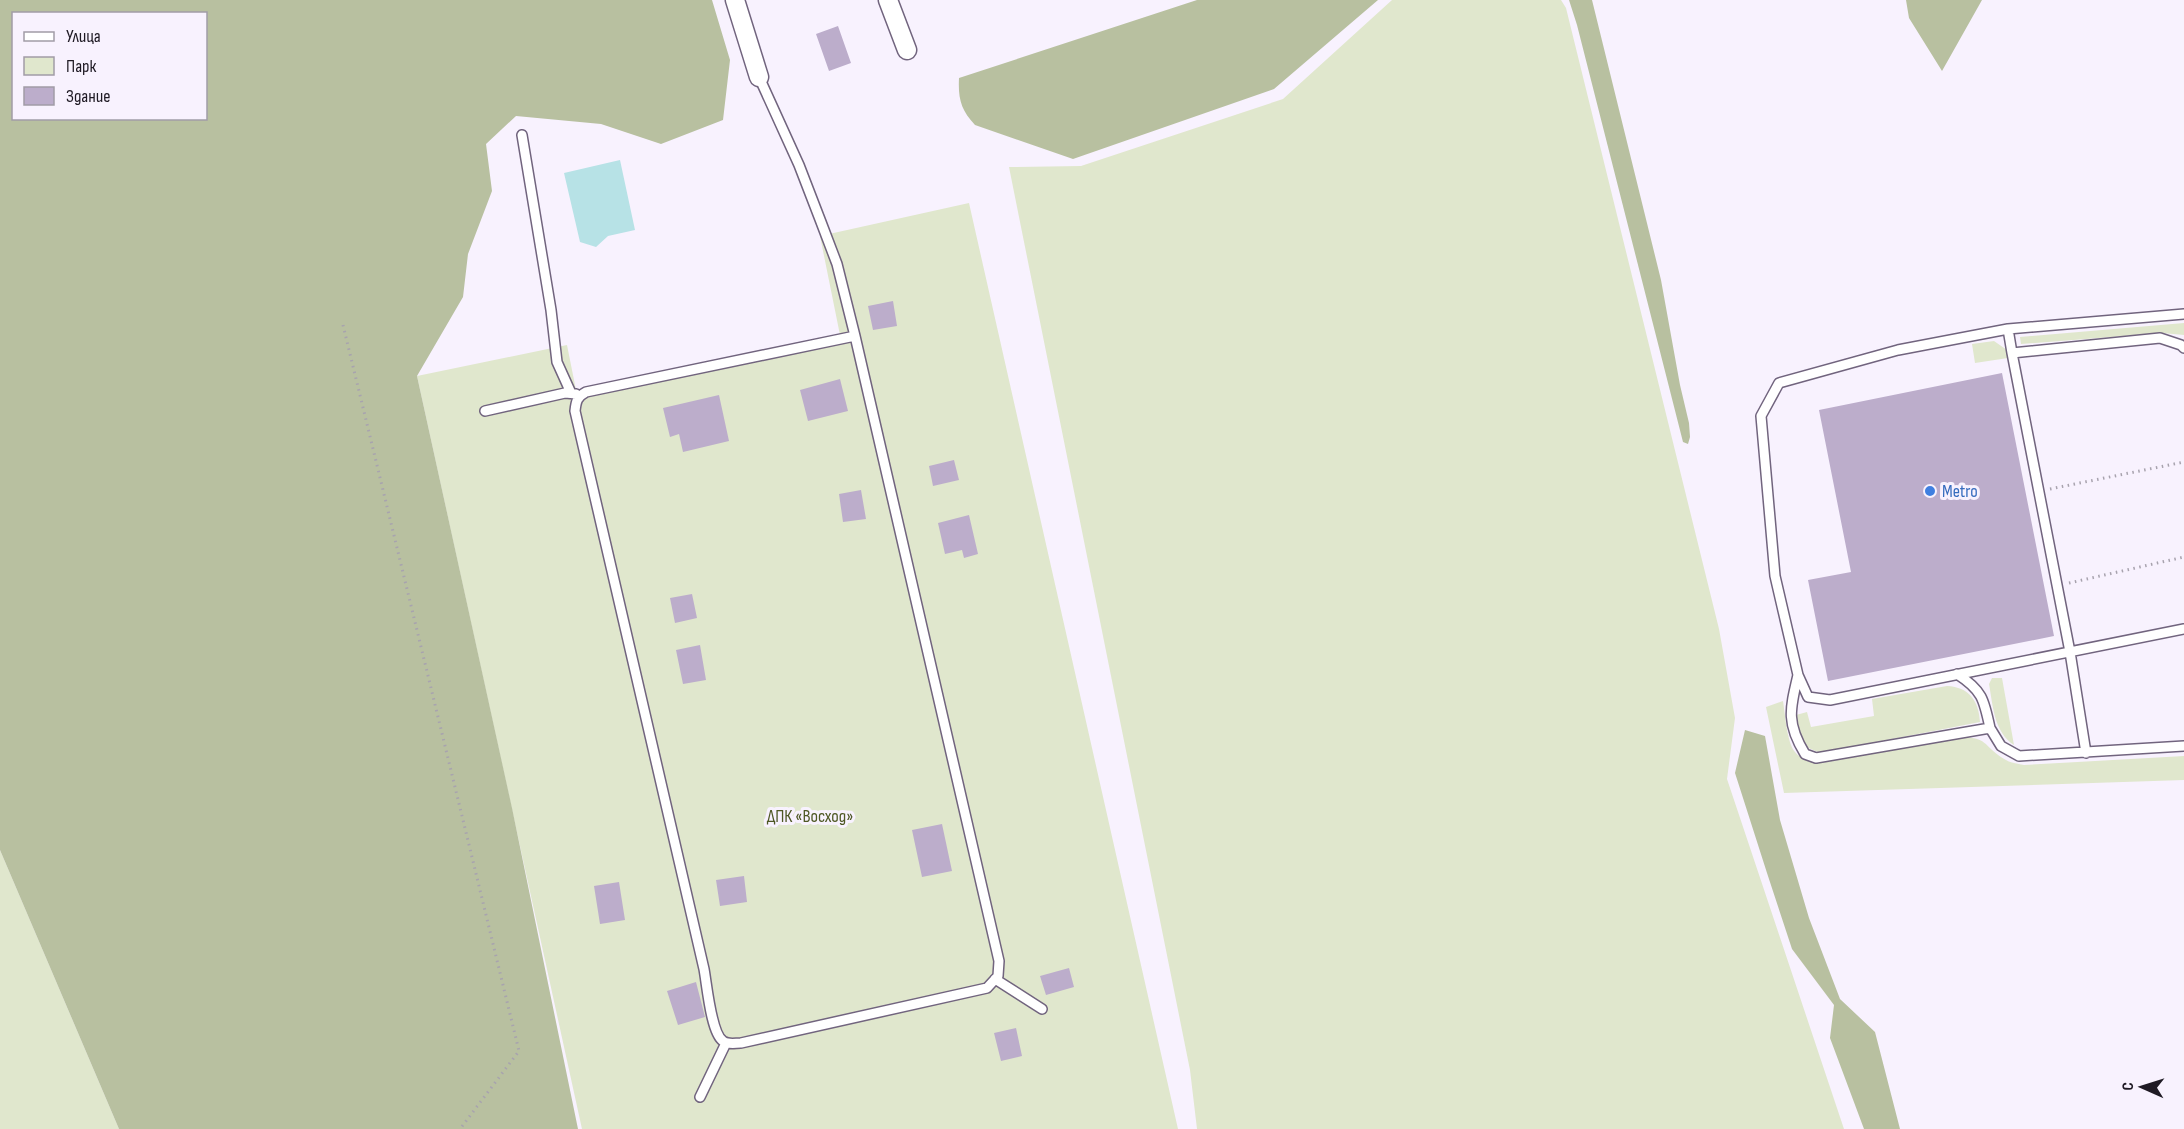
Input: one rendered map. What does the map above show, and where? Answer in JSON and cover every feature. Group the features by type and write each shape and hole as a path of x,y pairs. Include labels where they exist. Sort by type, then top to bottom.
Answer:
{"street":[{"path":"735,0 759,77"},
{"path":"888,0 907,50"}],"lane":[{"path":"522,135 551,310 557,362 575,394 576,411 715,1027 720,1039 726,1043 741,1043 987,988 998,976 999,961 837,264 799,165 759,77"},
{"path":"2184,314 2008,329 1898,350 1779,383 1761,416 1775,576 1798,675 1808,697 1830,700 2184,629"},
{"path":"2008,329 2070,652 2086,753"},
{"path":"485,411 855,336"},
{"path":"2012,353 2160,338 2184,348"},
{"path":"1957,674 1974,685 1980,694 1985,704 1990,728 2001,746 2019,756 2184,746"},
{"path":"1798,675 1790,709 1796,739 1805,754 1816,758 1990,728"},
{"path":"995,980 1042,1009"},
{"path":"700,1097 726,1043"}],"path":[{"path":"343,325 519,1051 460,1129"},
{"path":"2038,491 2184,462"},
{"path":"2057,585 2184,557"}],"green space":[{"path":"0,0 712,0 730,60 723,120 661,144 601,124 516,116 486,144 492,191 468,254 463,297 417,376 512,808 578,1129 119,1129 0,850"},
{"path":"1197,0 1378,0 1274,89 1073,159 975,125 966,114 960,98 959,78"},
{"path":"1392,0 1561,0 1566,8 1719,629 1735,718 1727,779 1844,1129 1197,1129 1190,1070 1009,167 1081,166 1283,99"},
{"path":"1569,0 1592,0 1661,280 1689,423 1688,444 1683,442"},
{"path":"1906,0 1982,0 1942,71 1909,18"},
{"name":"ДПК «Восход»","path":"969,203 1178,1129 582,1129 417,376 567,345 576,390 840,335 820,236"},
{"path":"2184,323 2184,335 2162,333 2021,344 2020,337"},
{"path":"1994,341 2007,350 2008,358 1975,363 1972,344"},
{"path":"1992,678 2002,678 2014,745 2007,740 1998,726 1989,684"},
{"path":"1947,686 1961,689 1971,696 1978,708 1980,722 1820,753 1804,746 1800,737 1796,715 1807,712 1811,727 1874,716 1872,699"},
{"path":"1783,701 1792,748 1800,757 1821,763 1954,738 1974,738 2006,760 2024,765 2184,756 2184,780 1784,793 1766,707"},
{"path":"1745,730 1765,736 1780,820 1809,918 1840,999 1875,1032 1900,1129 1864,1129 1830,1038 1834,1005 1792,949 1735,773"},
{"path":"0,850 119,1129 0,1129"}],"water":[{"path":"620,160 635,230 608,236 596,247 580,242 564,173"}],"building":[{"path":"838,26 851,63 829,71 816,34"},
{"path":"893,301 897,326 873,330 868,306"},
{"name":"Metro","path":"2002,373 2054,636 1828,681 1808,580 1851,572 1819,410"},
{"path":"840,379 848,411 808,421 800,390"},
{"path":"719,395 729,441 683,452 679,434 670,437 663,408"},
{"path":"954,460 959,480 933,486 929,466"},
{"path":"861,490 866,519 843,522 839,494"},
{"path":"969,515 978,554 964,558 962,550 945,554 938,523"},
{"path":"692,594 697,618 675,623 670,598"},
{"path":"700,645 706,680 683,684 676,650"},
{"path":"942,824 952,871 922,877 912,830"},
{"path":"744,876 747,902 720,906 716,880"},
{"path":"619,882 625,920 600,924 594,886"},
{"path":"1069,968 1074,987 1046,995 1040,976"},
{"path":"696,982 705,1017 678,1025 667,991"},
{"path":"1016,1028 1022,1056 1001,1061 994,1033"}],"place":[{"name":"Metro","path":"1930,491"}]}
